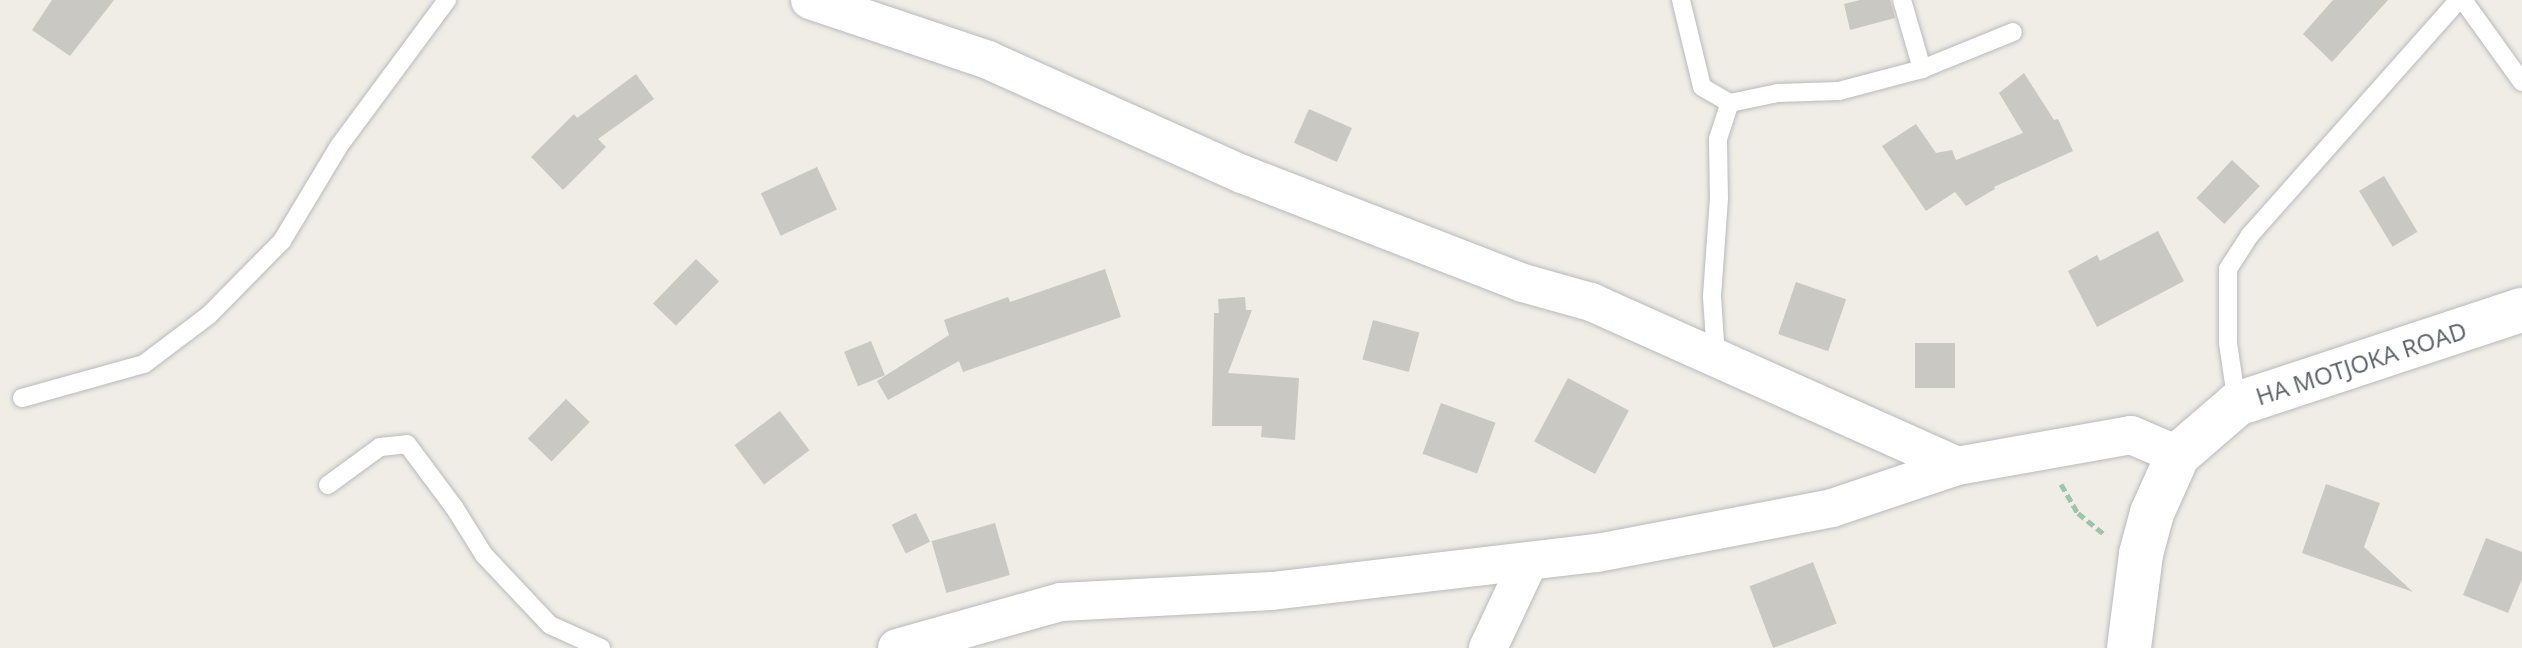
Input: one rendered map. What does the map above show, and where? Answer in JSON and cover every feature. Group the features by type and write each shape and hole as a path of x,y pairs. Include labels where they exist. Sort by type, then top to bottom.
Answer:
{"street":[{"path":"810,0 854,7 988,60 1242,174 1523,283 1591,302 1957,466"},
{"name":"HA MOTJOKA ROAD","path":"2129,648 2141,554 2152,513 2178,455 2237,404 2522,310"},
{"path":"897,648 1061,602 1272,591 1597,553 1832,508 1957,466 2131,435 2178,455"},
{"path":"1488,648 1529,561"}],"lane":[{"path":"22,398 144,364 209,315 282,241 339,146 447,0"},
{"path":"1681,0 1702,87 1730,103 1778,93 1839,91 1922,69 2013,32"},
{"path":"1902,0 1922,69"},
{"path":"2237,404 2228,343 2228,269 2250,235 2461,0 2522,82"},
{"path":"1716,357 1712,296 1719,199 1718,139 1730,103"},
{"path":"328,485 380,447 407,444 454,507 484,555 528,602 550,625 601,648"}],"path":[{"path":"2041,449 2078,513 2107,536 2141,554"}],"building":[{"path":"52,0 114,0 70,56 32,30"},
{"path":"1860,0 1890,0 1895,18 1850,30 1844,4"},
{"path":"2333,0 2388,0 2332,62 2303,34"},
{"path":"2024,73 2054,120 2058,119 2073,151 1994,187 1966,206 1955,192 1926,211 1882,146 1916,124 1936,153 1952,150 1956,160 2023,133 1999,93"},
{"path":"636,74 654,99 598,139 606,147 563,190 531,157 574,114 577,118"},
{"path":"1309,109 1352,128 1337,162 1294,143"},
{"path":"2232,160 2260,186 2224,224 2197,198"},
{"path":"817,167 837,210 781,236 761,193"},
{"path":"2384,176 2417,232 2393,247 2359,191"},
{"path":"2158,231 2184,281 2097,327 2068,271 2097,255 2100,261"},
{"path":"696,259 719,281 676,326 653,304"},
{"path":"1105,269 1121,317 963,372 959,361 888,400 877,381 949,335 944,320 1008,297 1010,302"},
{"path":"1796,282 1846,299 1828,351 1778,334"},
{"path":"1245,297 1246,310 1252,310 1228,373 1299,378 1295,440 1261,437 1262,426 1212,426 1214,313 1219,313 1218,299"},
{"path":"1373,320 1419,332 1409,372 1362,360"},
{"path":"871,341 885,375 858,386 844,352"},
{"path":"1915,343 1955,343 1955,388 1915,388"},
{"path":"1568,378 1629,410 1595,474 1534,442"},
{"path":"566,399 590,422 552,461 528,439"},
{"path":"1441,403 1496,423 1477,474 1423,454"},
{"path":"780,411 809,450 764,484 734,445"},
{"path":"2326,484 2380,503 2364,547 2413,592 2302,553"},
{"path":"916,513 930,542 906,554 892,525"},
{"path":"995,523 1010,575 946,593 932,541"},
{"path":"2486,538 2522,552 2522,579 2508,613 2463,595"},
{"path":"1813,562 1837,624 1773,648 1750,586"}]}
